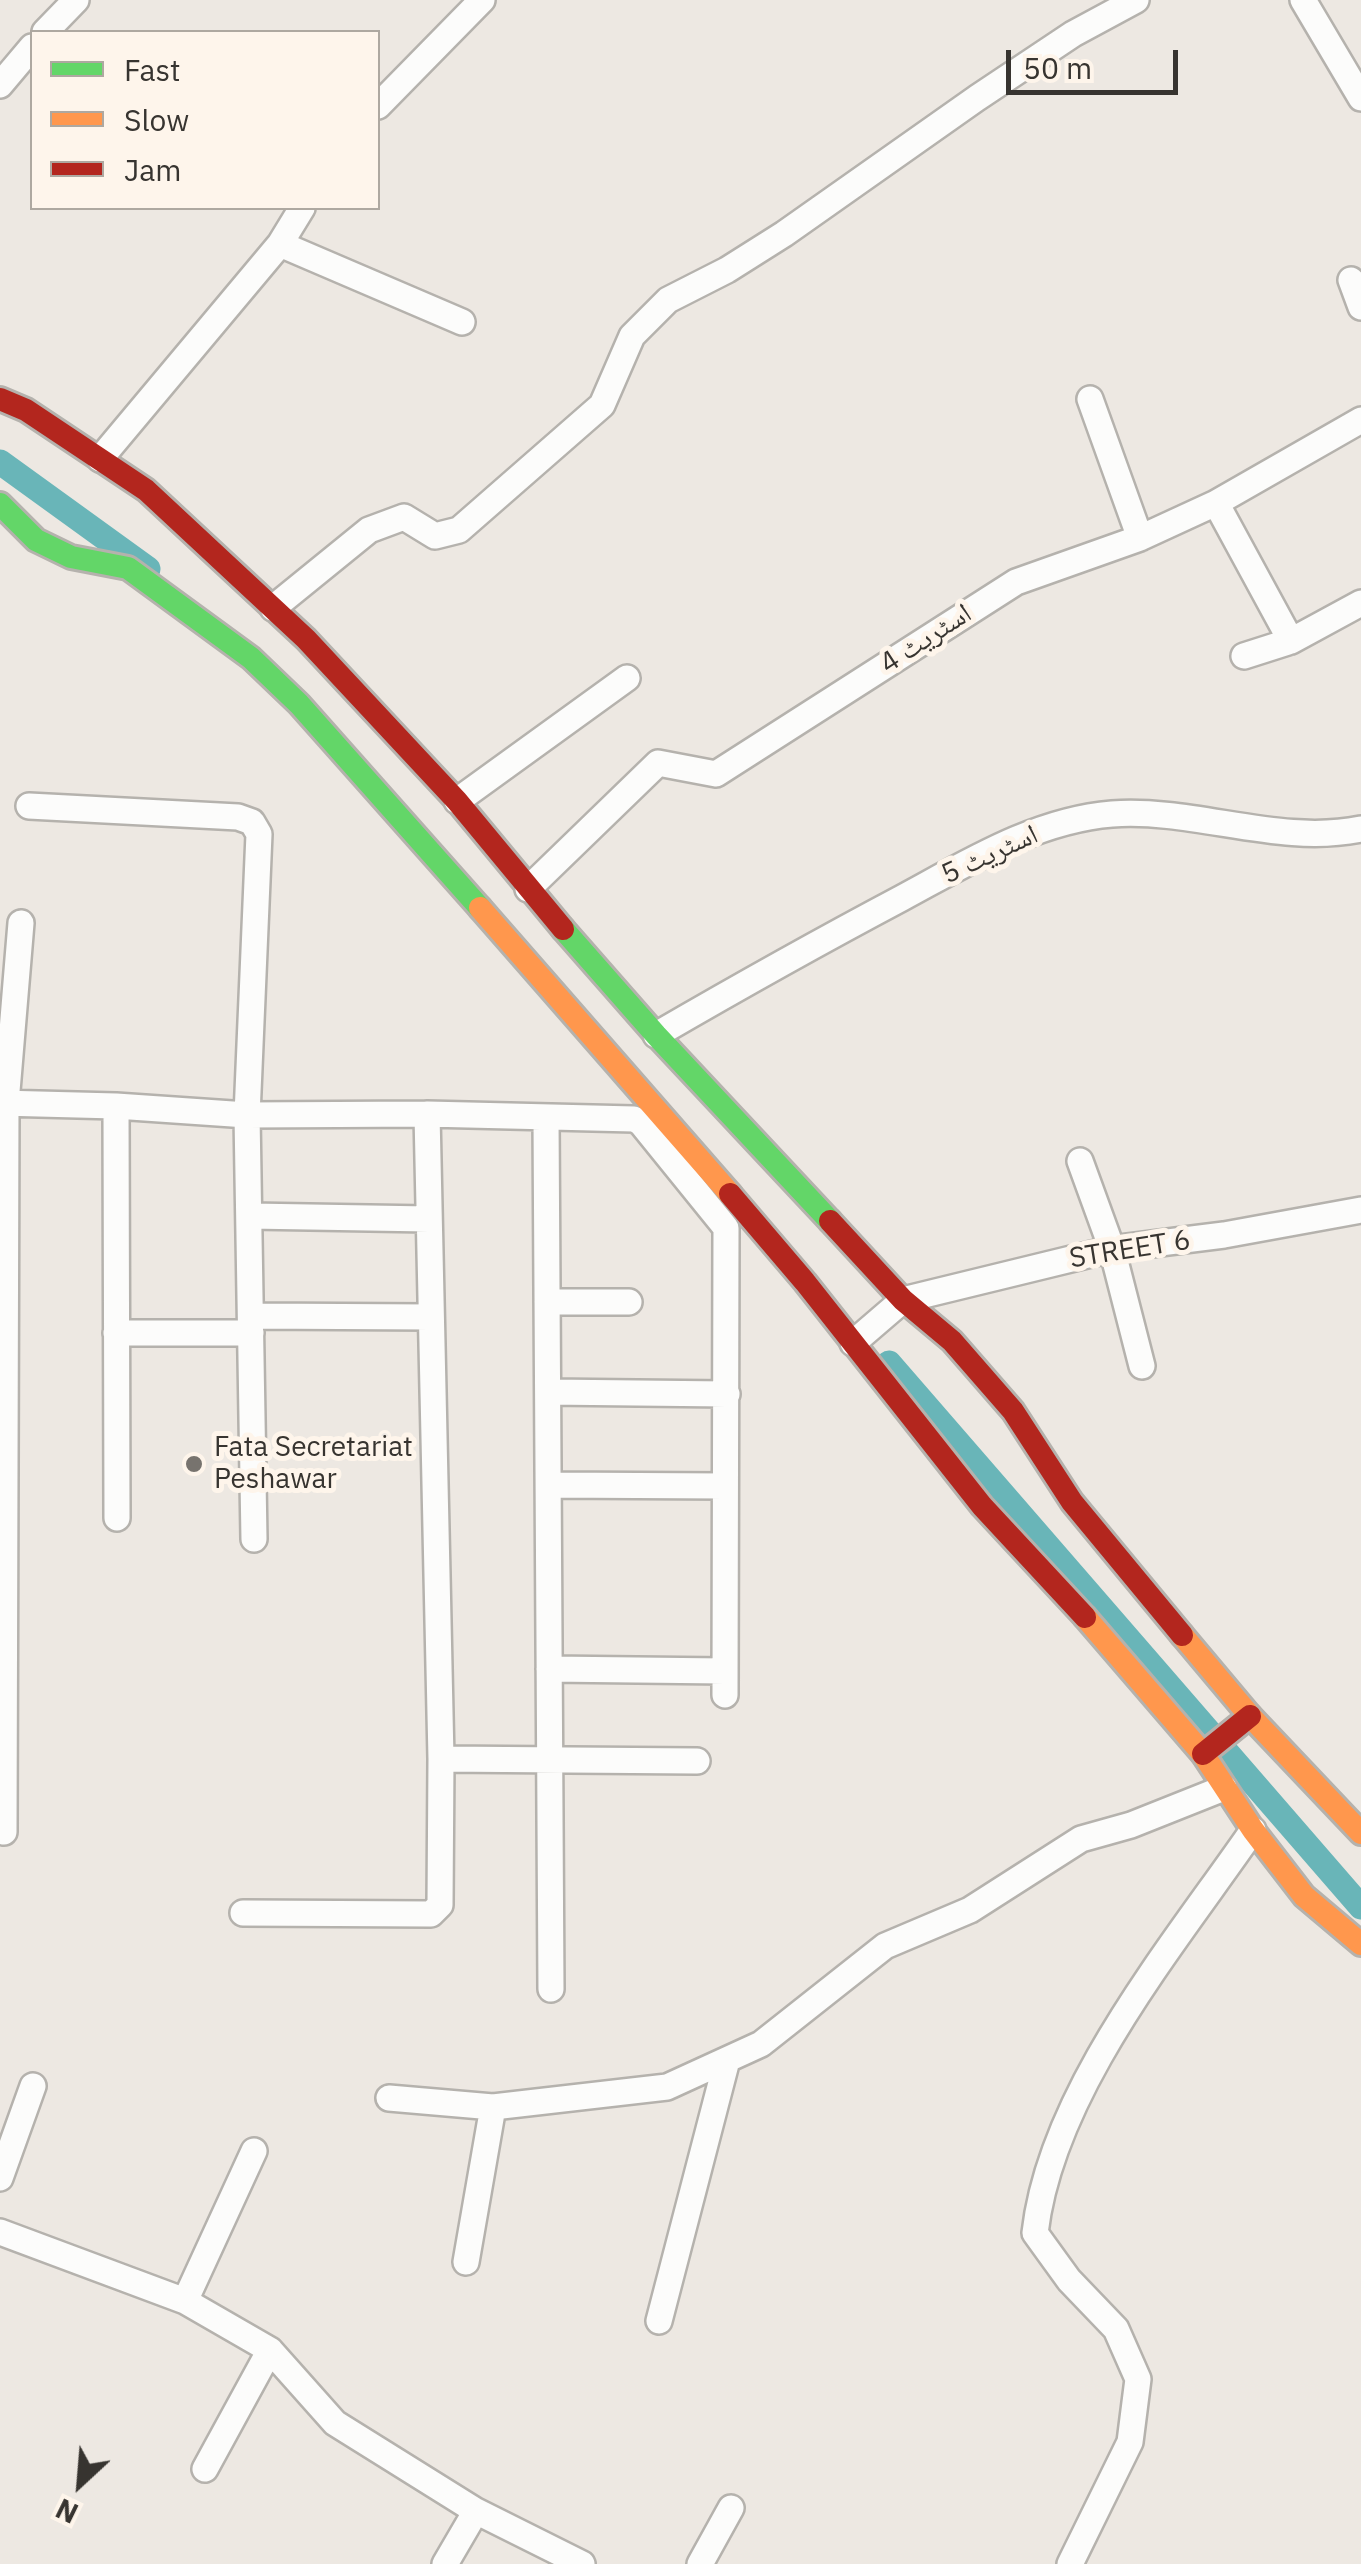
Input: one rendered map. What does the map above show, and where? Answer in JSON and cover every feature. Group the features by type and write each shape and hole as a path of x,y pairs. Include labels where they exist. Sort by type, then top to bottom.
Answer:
{"street":[{"path":"47,30 76,0"},
{"path":"380,104 482,0"},
{"path":"273,608 369,530 404,517 435,536 459,530 602,405 632,336 668,300 770,243 1073,34 1136,0"},
{"path":"1303,0 1361,98"},
{"path":"0,85 30,49"},
{"path":"100,459 280,244 301,210"},
{"path":"280,244 462,322"},
{"path":"1351,280 1361,308"},
{"path":"0,399 26,410 146,490 306,639 457,801 656,1035 902,1300 952,1342 1014,1412 1072,1502 1250,1716 1361,1833"},
{"path":"1090,400 1140,538"},
{"name":"اسٹریٹ 4","path":"528,889 658,763 716,774 1016,582 1140,538 1216,502 1361,420"},
{"path":"1216,502 1291,641"},
{"path":"0,504 36,540 71,556 128,568 171,596 251,658 299,704 806,1282 982,1506 1124,1657 1203,1754 1253,1830 1304,1896 1361,1944"},
{"path":"1244,656 1291,641 1361,602"},
{"path":"457,801 627,678"},
{"path":"29,806 238,817 252,822 258,834 247,1115 254,1538"},
{"name":"اسٹریٹ 5","path":"656,1035 798,953 991,850 1054,826 1111,814 1179,815 1313,835 1361,829"},
{"path":"4,1832 3,1103 20,923"},
{"path":"3,1103 247,1115 546,1116 634,1119 641,1123 726,1228 725,1683 550,1670"},
{"path":"116,1106 117,1518"},
{"path":"243,1914 431,1914 440,1905 441,1759 427,1114"},
{"path":"546,1116 551,1988"},
{"path":"1080,1161 1112,1249 1142,1366"},
{"name":"STREET 6","path":"902,1300 1112,1249 1224,1235 1361,1210"},
{"path":"250,1216 429,1219"},
{"path":"854,1342 902,1300"},
{"path":"548,1302 629,1302"},
{"path":"116,1333 431,1317"},
{"path":"548,1392 727,1394"},
{"path":"548,1484 726,1486"},
{"path":"1203,1754 1250,1716"},
{"path":"441,1759 697,1761"},
{"path":"389,2098 494,2107 668,2087 761,2044 885,1946 970,1910 1081,1840 1224,1788"},
{"path":"1070,2564 1130,2442 1138,2379 1116,2329 1068,2280 1035,2233 1040,2190 1094,2062 1253,1830"},
{"path":"659,2321 726,2060"},
{"path":"0,2178 33,2086"},
{"path":"466,2262 494,2107"},
{"path":"185,2301 254,2151"},
{"path":"0,2232 185,2301 270,2350 336,2423 476,2510 582,2564"},
{"path":"204,2469 270,2350"},
{"path":"700,2564 731,2508"},
{"path":"445,2564 476,2510"}],"waterway":[{"path":"0,462 148,569"},
{"path":"889,1363 1361,1907"}],"traffic: fast":[{"path":"0,504 36,540 71,557 128,568 251,658 299,704 480,908"},
{"path":"563,929 830,1221"}],"traffic: slow":[{"path":"480,908 730,1194"},
{"path":"1085,1617 1203,1754 1253,1830 1304,1896 1361,1944"},
{"path":"1182,1635 1250,1716 1361,1833"}],"traffic: jam":[{"path":"0,399 26,410 146,490 306,639 457,801 563,929"},
{"path":"730,1194 805,1282 982,1506 1085,1617"},
{"path":"830,1221 903,1300 952,1341 1013,1411 1072,1502 1182,1635"},
{"path":"1203,1754 1250,1716"}],"place":[{"name":"Fata Secretariat Peshawar","path":"194,1464"}]}
